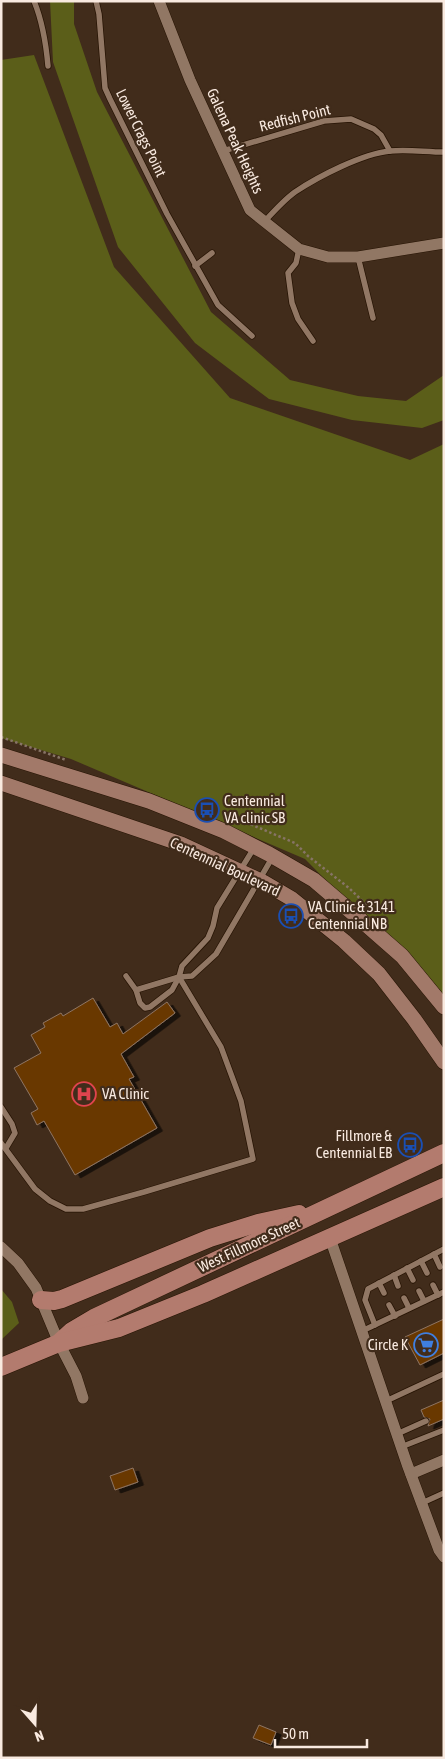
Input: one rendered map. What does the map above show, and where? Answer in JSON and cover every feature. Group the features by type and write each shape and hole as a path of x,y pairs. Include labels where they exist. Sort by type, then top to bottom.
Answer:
{"main road":[{"name":"Centennial Boulevard","path":"1,755 149,801 224,831 273,856 314,880 402,956 444,1007"},
{"name":"Centennial Boulevard","path":"1,783 181,844 259,880 302,905 379,974 444,1062"},
{"name":"West Fillmore Street","path":"59,1343 72,1331 94,1318 444,1153"},
{"name":"West Fillmore Street","path":"1,1367 59,1343 119,1328 203,1294 444,1187"},
{"path":"41,1300 54,1301 70,1297 210,1238 258,1223 334,1205"}],"street":[{"name":"Galena Peak Heights","path":"159,1 190,80 250,210 299,250 328,256 358,257 444,243"},
{"path":"330,1238 401,1447 439,1550 444,1557"},
{"path":"1,1247 28,1274 76,1376 83,1398"},
{"path":"411,1474 444,1460"}],"lane":[{"path":"34,1 42,20 48,66"},
{"name":"Lower Crags Point","path":"96,1 99,14 105,88 162,205 218,305 252,336"},
{"name":"Redfish Point","path":"223,151 324,121 351,119 374,129 381,135 390,151"},
{"path":"265,221 281,204 314,180 360,159 390,151 444,152"},
{"path":"299,250 296,263 288,273 292,303 298,319 313,341"},
{"path":"195,266 212,253"},
{"path":"358,257 373,318"},
{"path":"126,976 136,990 140,1003 145,1008 150,1007 172,990 182,966 208,938 217,908 255,846"},
{"path":"136,990 179,976 192,976 216,954 273,856"},
{"path":"1,1143 35,1189 50,1201 66,1210 83,1209 253,1159 241,1101 221,1046 179,976"},
{"path":"1,1107 12,1124 15,1133 6,1148"},
{"path":"375,1325 365,1300 368,1289 444,1249"},
{"path":"434,1254 440,1267"},
{"path":"421,1261 427,1273"},
{"path":"407,1268 413,1280"},
{"path":"394,1276 398,1286"},
{"path":"379,1283 384,1293"},
{"path":"362,1332 441,1293 433,1285"},
{"path":"418,1291 424,1301"},
{"path":"404,1298 409,1308"},
{"path":"390,1305 395,1316"},
{"path":"386,1401 444,1374"},
{"path":"397,1434 426,1421"},
{"path":"401,1447 444,1430"},
{"path":"422,1503 444,1493"}],"shaded area":[{"path":"50,1 74,1 74,24 97,92 211,312 290,380 358,396 406,401 444,375 444,420 422,428 352,420 269,399 195,343 118,247 53,62"},
{"path":"34,55 114,267 230,398 410,460 444,444 444,1000 305,859 71,759 1,738 1,60"},
{"path":"1,1289 12,1302 19,1323 1,1340"}],"building":[{"name":"VA Clinic","path":"93,998 110,1027 117,1023 123,1034 167,1002 175,1013 121,1054 134,1077 129,1079 157,1128 75,1175 44,1121 37,1125 31,1113 38,1109 14,1068 41,1053 31,1035 45,1027 43,1023 61,1013 63,1016"},
{"name":"Circle K","path":"444,1319 444,1353 420,1365 405,1337"},
{"path":"444,1400 444,1419 428,1426 430,1419 424,1417 421,1410"},
{"path":"133,1468 138,1482 115,1490 110,1476"},
{"path":"259,1725 276,1732 271,1745 253,1738"}],"place":[{"name":"Centennial VA clinic SB","path":"207,810"},
{"name":"VA Clinic & 3141 Centennial NB","path":"291,916"},
{"name":"VA Clinic","path":"84,1094"},
{"name":"Fillmore & Centennial EB","path":"410,1145"},
{"name":"Circle K","path":"426,1345"}]}
